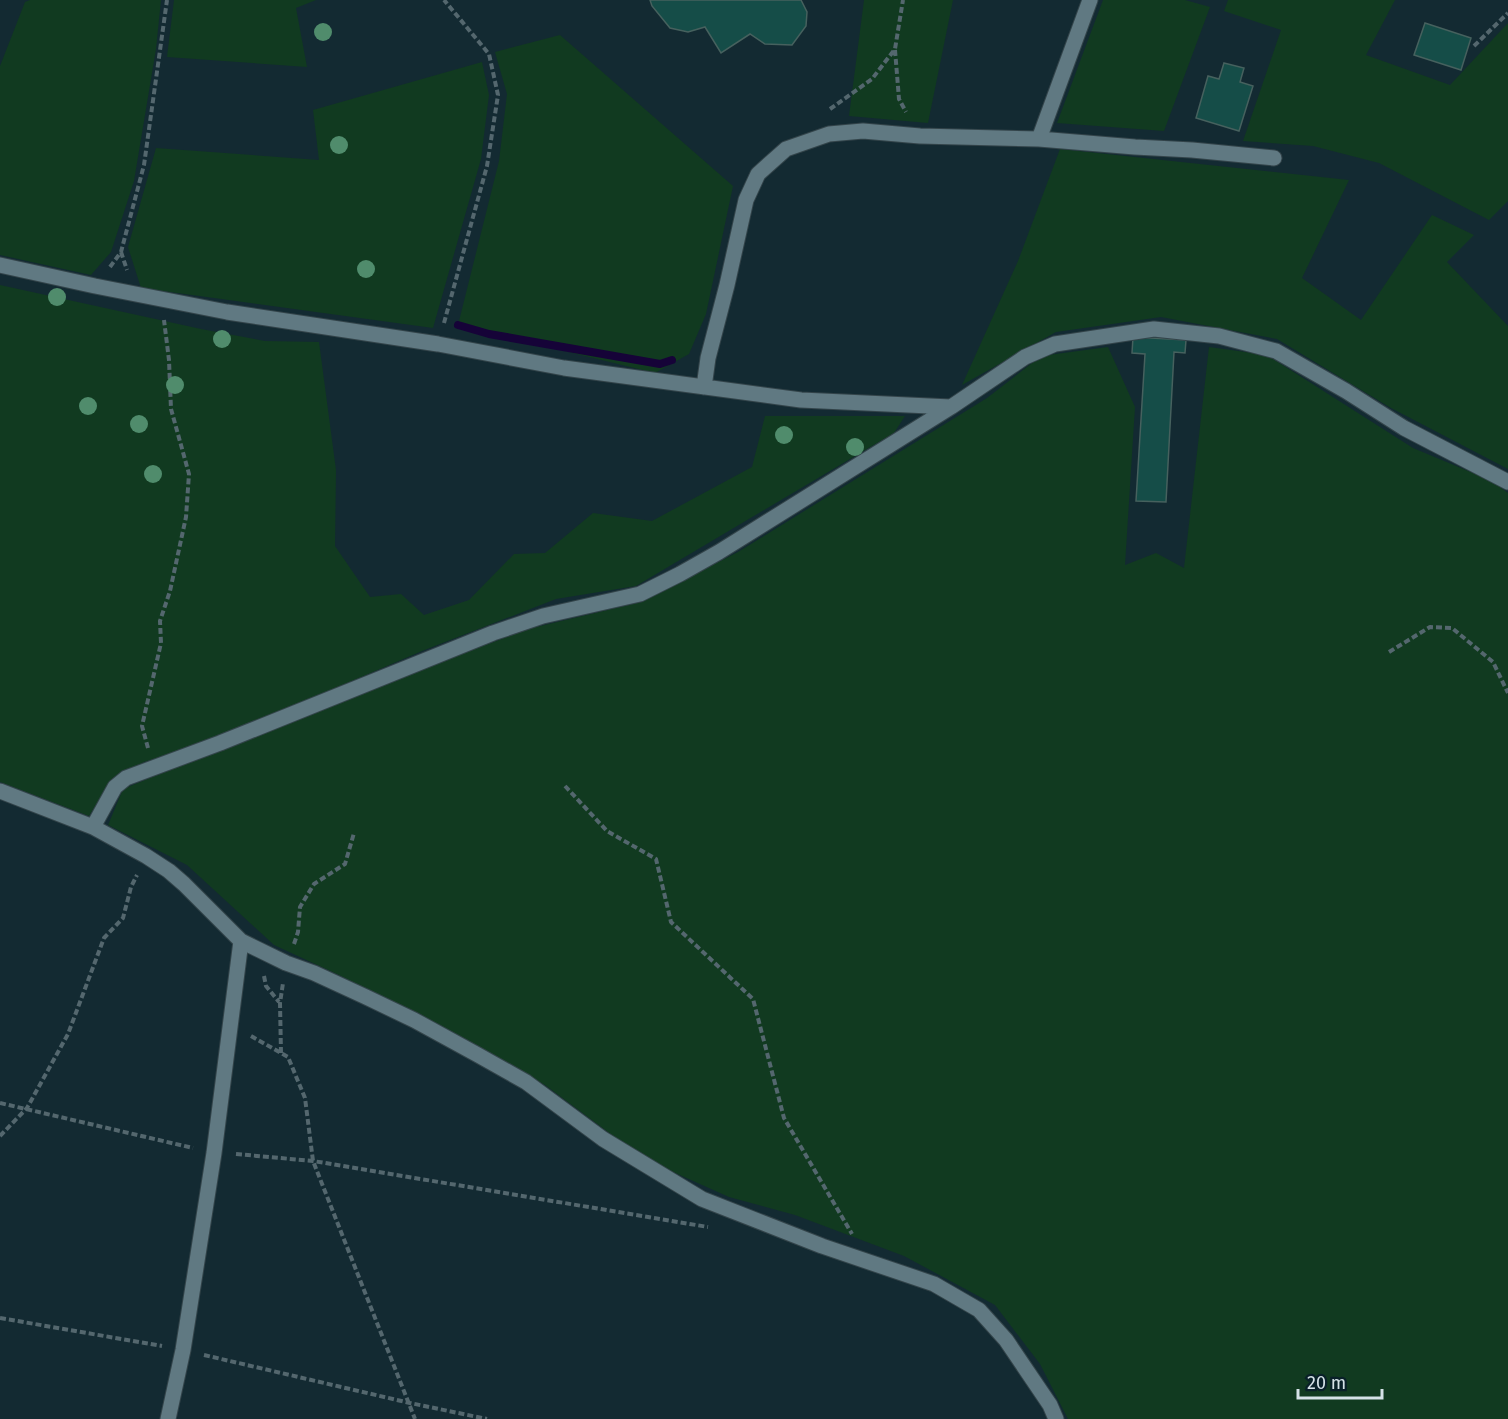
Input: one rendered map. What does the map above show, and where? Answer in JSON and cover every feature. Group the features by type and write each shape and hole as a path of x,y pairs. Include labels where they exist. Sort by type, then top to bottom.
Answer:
{"street":[{"path":"1039,139 1090,0"},
{"path":"704,387 708,358 746,200 758,174 786,149 829,134 863,131 920,136 1039,139 1274,158"},
{"path":"0,265 227,312 438,344 564,368 801,400 951,407"},
{"path":"93,826 115,787 126,778 493,633 543,616 639,594 680,574 951,407 1024,357 1055,344 1154,329 1219,336 1276,351 1346,391 1404,428 1508,482"},
{"path":"0,791 93,826 146,856 184,884 242,940 286,963 314,973 414,1020 526,1082 603,1139 702,1199 822,1246 934,1284 979,1310 1006,1340 1050,1406 1056,1419"},
{"path":"168,1419 183,1350 214,1153 242,940"}],"path":[{"path":"95,286 121,252 144,165 167,0"},
{"path":"438,344 487,166 498,94 489,54 444,0"},
{"path":"903,0 895,49 899,99 920,136"},
{"path":"1474,46 1508,13"},
{"path":"830,109 872,79 895,49"},
{"path":"153,769 142,726 162,643 160,621 170,591 186,517 189,474 171,409 170,360 161,298"},
{"path":"1389,652 1430,627 1452,628 1493,662 1508,693"},
{"path":"565,786 607,831 656,859 671,922 753,999 784,1118 870,1263"},
{"path":"281,1054 280,1003 286,963 298,932 300,907 314,884 345,864 354,833"},
{"path":"0,1136 27,1108 69,1034 104,938 123,918 131,887 146,856"},
{"path":"230,1023 288,1057 305,1098 313,1161 415,1419"},
{"path":"0,1103 214,1153 313,1161 718,1229"},
{"path":"0,1318 183,1350 488,1419"}],"green space":[{"path":"30,0 161,0 156,49 134,181 111,252 91,275 0,255 0,66 25,2"},
{"path":"174,0 316,0 296,8 307,67 167,57"},
{"path":"864,0 953,0 928,123 849,116"},
{"path":"1103,0 1185,0 1210,7 1164,131 1057,123"},
{"path":"1228,0 1395,0 1366,55 1450,85 1508,23 1508,201 1489,220 1379,163 1313,146 1243,141 1281,30 1224,11"},
{"path":"560,35 733,186 706,314 689,354 655,373 458,325 499,161 507,94 495,52"},
{"path":"482,62 489,95 481,159 433,328 141,288 128,247 156,148 319,160 313,110"},
{"path":"1060,149 1349,180 1302,278 1361,320 1432,215 1474,235 1447,262 1508,326 1508,469 1391,408 1277,339 1161,317 1056,332 962,385 1018,261"},
{"path":"0,285 265,341 319,342 336,470 335,546 370,597 401,594 424,615 469,600 514,554 545,553 593,513 652,521 752,467 765,416 905,416 894,433 636,586 556,599 422,651 219,738 144,762 113,778 89,816 0,782"},
{"path":"1108,347 1135,407 1125,565 1156,553 1184,568 1209,347 1267,355 1413,448 1492,481 1508,493 1508,1419 1068,1419 1040,1364 995,1305 904,1256 795,1215 729,1197 644,1159 545,1085 339,975 274,945 187,865 108,825 123,789 356,694 528,629 641,602 738,552 987,398 1041,356"}],"building":[{"path":"650,0 801,0 807,12 806,26 792,45 765,44 750,34 721,53 705,27 688,32 670,28 652,6"},
{"path":"1425,23 1471,38 1461,70 1414,55"},
{"path":"1224,63 1244,68 1240,82 1253,86 1239,131 1196,118 1208,76 1219,79"},
{"path":"1133,337 1186,340 1185,353 1174,352 1166,502 1136,501 1145,354 1132,353"}],"waterway":[{"path":"458,325 489,334 660,364 672,360"}]}
